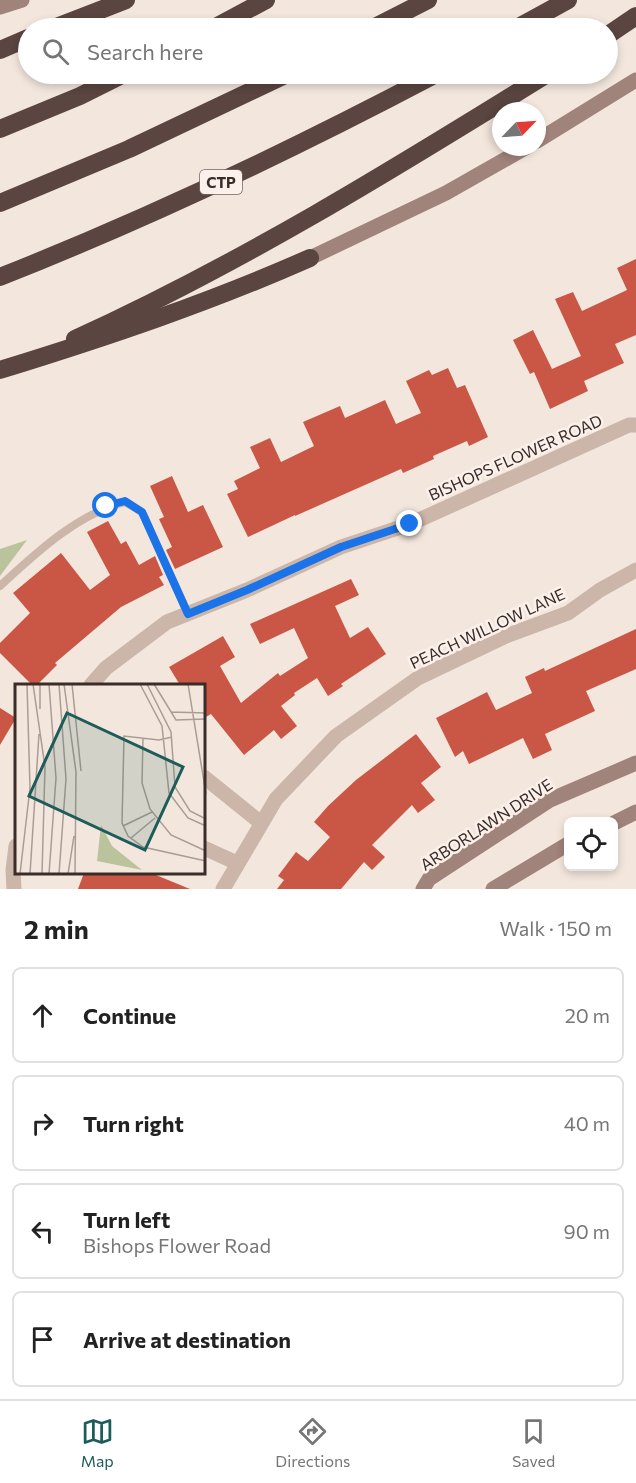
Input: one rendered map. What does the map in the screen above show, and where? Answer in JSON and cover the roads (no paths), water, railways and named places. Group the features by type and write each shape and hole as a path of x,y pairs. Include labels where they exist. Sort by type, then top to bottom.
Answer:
{"highway":[{"path":"80,18 126,0"},
{"path":"233,18 266,0"},
{"path":"393,18 428,0"},
{"path":"535,18 568,0"},
{"path":"618,28 636,16"},
{"path":"0,50 18,42"},
{"path":"0,129 104,84"},
{"path":"0,203 129,149 266,84"},
{"name":"CTP","path":"0,277 217,184 417,84"},
{"path":"0,372 126,316 288,230 531,84"},
{"path":"0,372 129,330 248,285 310,258"}],"main road":[{"path":"0,7 22,0"},
{"path":"546,135 636,80"},
{"path":"310,258 446,193 511,156"},
{"name":"ARBORLAWN DRIVE","path":"423,889 429,879 550,800 636,764"},
{"path":"618,821 636,812"},
{"path":"493,889 564,845"}],"street":[{"name":"BISHOPS FLOWER ROAD","path":"93,684 106,668 167,622 247,590 341,547 410,524 629,425 636,425"},
{"name":"PEACH WILLOW LANE","path":"223,889 276,799 336,736 418,678 506,636 568,613 600,590 636,570"},
{"path":"206,779 261,824"},
{"path":"206,849 237,863"},
{"path":"14,889 15,854"}],"lane":[{"path":"0,586 32,557 69,529 106,506 125,501 142,512 188,614"}]}
